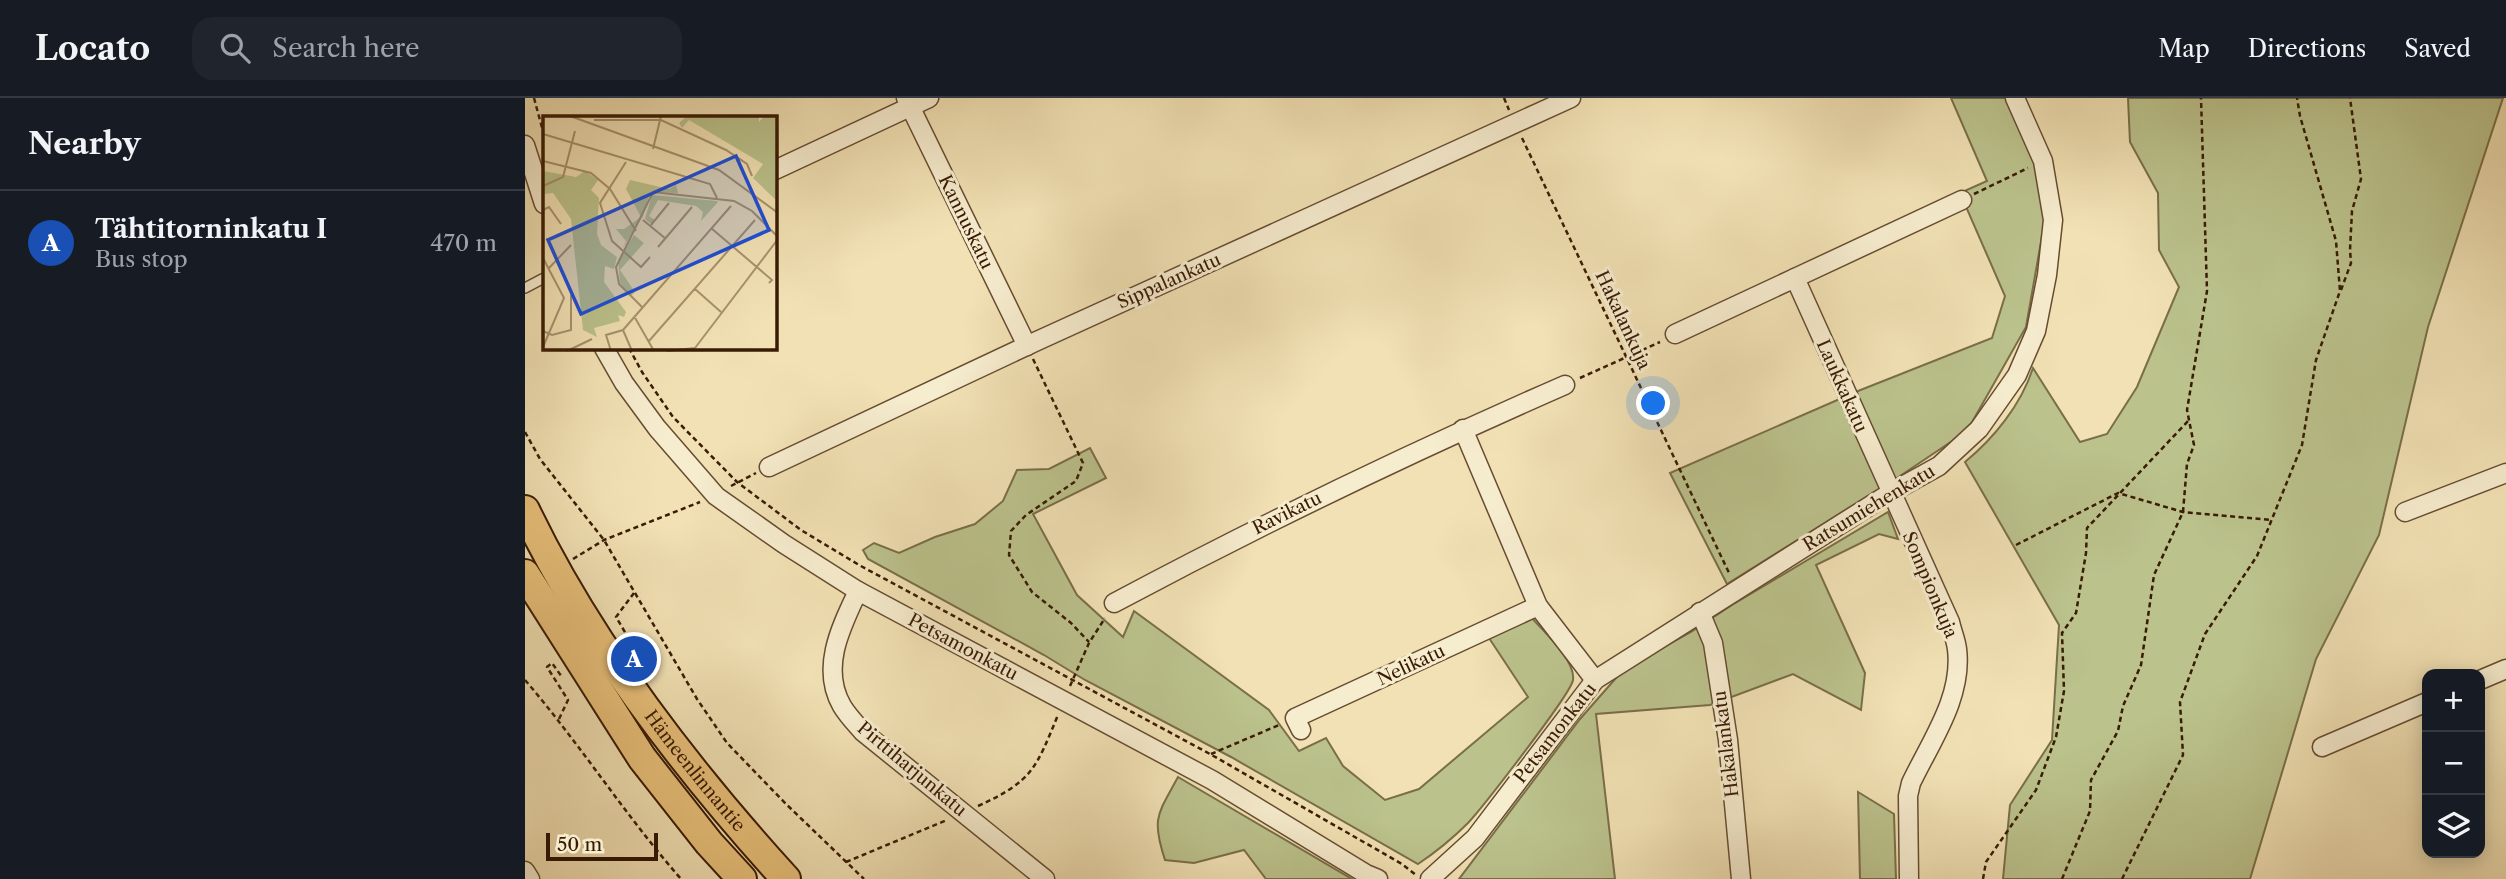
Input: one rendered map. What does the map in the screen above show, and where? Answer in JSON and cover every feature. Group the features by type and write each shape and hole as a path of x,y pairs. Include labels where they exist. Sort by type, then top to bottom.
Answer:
{"main road":[{"name":"Hämeenlinnantie","path":"525,510 541,543 600,640 669,741 732,820 786,879"},
{"name":"Hämeenlinnantie","path":"525,574 642,758 709,843 742,879"}],"street":[{"path":"777,169 908,103 929,98"},
{"name":"Sippalankatu","path":"769,467 1571,98"},
{"name":"Ratsumiehenkatu","path":"1737,590 1890,494 1940,466 1979,429 2017,375 2036,331 2047,275 2053,220 2043,161 2015,98"},
{"name":"Kannuskatu","path":"908,103 1027,346"},
{"path":"525,145 543,201"},
{"path":"1675,334 1962,200"},
{"name":"Laukkakatu","path":"1794,278 1890,494"},
{"name":"Petsamonkatu","path":"605,350 624,383 657,428 716,496 784,544 858,592 1212,780 1378,879"},
{"name":"Ravikatu","path":"1114,603 1248,532 1463,429 1565,385"},
{"path":"1463,429 1538,606 1595,680"},
{"path":"2405,512 2506,473"},
{"name":"Sompionkuja","path":"1890,494 1950,622 1957,648 1957,675 1951,701 1911,783 1908,796 1909,879"},
{"name":"Petsamonkatu","path":"1430,879 1475,838 1595,680 1737,590"},
{"name":"Pirttiharjunkatu","path":"858,592 838,635 832,673 842,706 863,732 1045,879"},
{"name":"Nelikatu","path":"1298,724 1538,606"},
{"name":"Hakalankatu","path":"1700,612 1713,643 1728,740 1741,879"},
{"path":"2485,678 2506,669"},
{"path":"2322,747 2422,704"},
{"path":"525,871 530,879"}],"lane":[{"path":"525,288 543,279"}],"path":[{"path":"534,98 543,131"},
{"name":"Hakalankuja","path":"1504,98 1737,590"},
{"path":"2062,879 2091,811 2091,780 2117,731 2123,705 2141,665 2154,575 2183,512 2187,464 2194,445 2186,410 2207,291 2201,98"},
{"path":"2297,98 2336,241 2340,291"},
{"path":"2122,879 2183,755 2180,702 2205,634 2256,556 2302,445 2316,360 2351,263 2352,211 2361,179 2350,98"},
{"path":"1962,200 2043,161"},
{"path":"1565,385 1675,334"},
{"path":"1027,346 1083,463 1076,481 1026,515 1011,531 1009,555 1032,592 1072,623 1089,643"},
{"path":"630,350 673,416 737,482 801,530 859,565 1210,754 1402,864 1421,879"},
{"path":"1983,879 1986,862 2036,790 2056,737 2064,691 2063,633 2076,613 2087,553 2088,528 2189,420"},
{"path":"525,432 540,459 604,540 697,699 727,743 864,879"},
{"path":"573,559 604,540 716,496 737,482 769,467"},
{"path":"2017,545 2118,493 2183,512 2271,520"},
{"path":"634,593 616,617 638,654 634,659"},
{"path":"1073,680 1089,643 1114,603"},
{"path":"559,719 568,700 547,667 552,663 562,677"},
{"path":"525,680 559,719 612,794 681,879"},
{"path":"1210,754 1298,724"}],"green space":[{"path":"1951,98 2008,98 2033,154 2045,219 2026,327 1967,431 1727,584 1670,473 1858,391 1992,338 2005,296 1960,193 1987,181"},
{"path":"2128,98 2503,98 2428,327 2379,535 2316,659 2250,879 2003,879 2010,805 2052,740 2059,625 1965,462 1986,442 2014,408 2033,368 2080,442 2107,434 2137,387 2179,287 2159,250 2158,193 2130,142"},
{"path":"1090,448 1106,478 1033,514 1077,595 1123,637 1134,611 1269,710 1299,751 1326,738 1343,766 1385,800 1419,789 1528,697 1489,638 1532,618 1565,656 1573,672 1573,680 1558,706 1525,751 1468,823 1418,864 1231,757 1085,680 868,559 863,550 874,543 899,553 935,537 975,524 1003,501 1017,470 1049,469"},
{"path":"1888,512 1898,539 1879,534 1816,565 1865,673 1861,710 1793,674 1710,705 1596,714 1615,879 1459,879 1580,719 1623,670 1691,632"},
{"path":"1178,777 1352,879 1266,879 1244,850 1194,863 1165,860 1158,835 1159,817"},
{"path":"1858,792 1894,814 1896,879 1860,879"}],"place":[{"name":"Tähtitorninkatu I","path":"634,659"}]}
